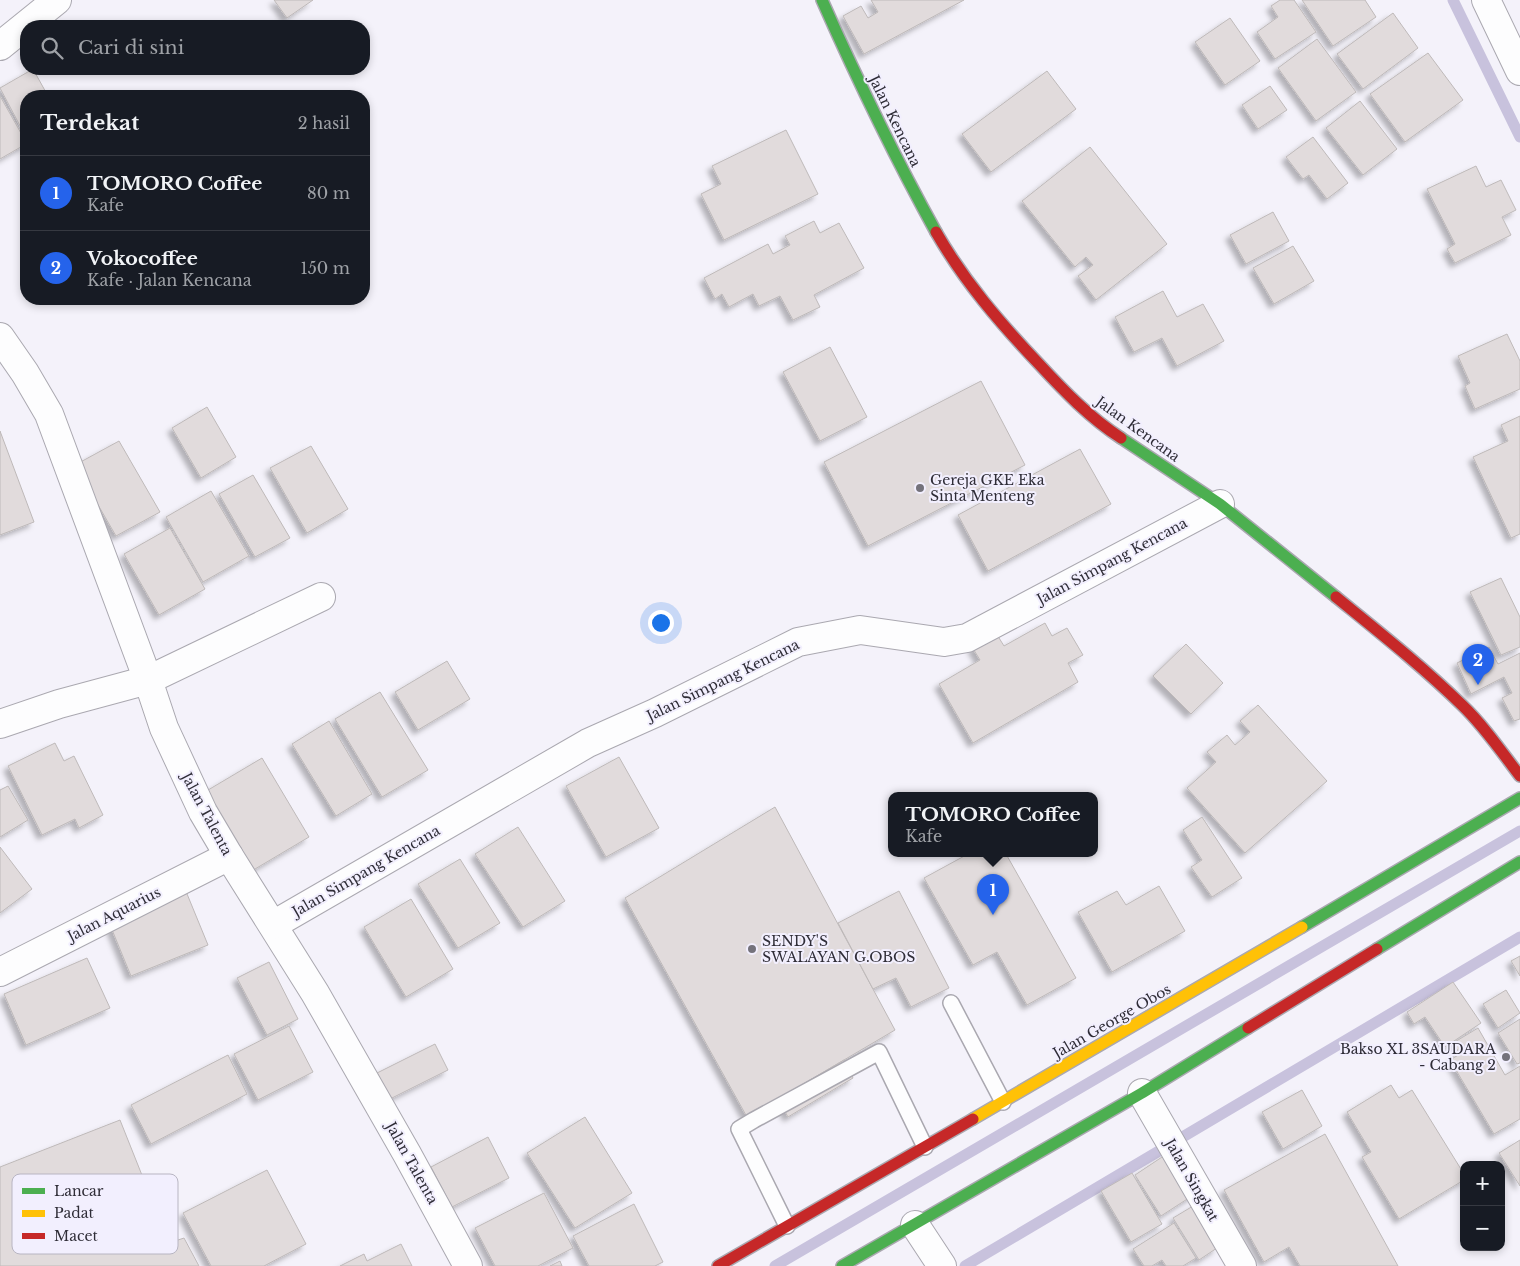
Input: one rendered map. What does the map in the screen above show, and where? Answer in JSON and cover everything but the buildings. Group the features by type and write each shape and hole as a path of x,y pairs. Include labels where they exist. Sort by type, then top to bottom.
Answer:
{"main road":[{"name":"Jalan Kencana","path":"822,0 867,100 906,178 938,235 965,278 1014,338 1065,392 1110,431 1220,504 1397,646 1462,706 1486,731 1520,776"},
{"name":"Jalan George Obos","path":"718,1266 1142,1022 1520,798"},
{"path":"842,1266 1142,1093 1520,862"}],"street":[{"path":"32,20 57,0"},
{"path":"1486,0 1520,71"},
{"path":"0,46 20,30"},
{"name":"Jalan Talenta","path":"0,337 25,373 49,414 164,728 203,812 315,992 468,1266"},
{"name":"Jalan Simpang Kencana","path":"273,925 588,743 655,713 798,642 860,630 944,642 967,638 1220,504"},
{"path":"0,724 59,704 148,680 321,597"},
{"name":"Jalan Aquarius","path":"0,972 229,856"},
{"name":"Jalan Singkat","path":"1142,1093 1242,1266"},
{"path":"915,1225 942,1266"}],"lane":[{"path":"951,1003 1003,1102"},
{"path":"787,1226 739,1129 754,1120 879,1052 925,1147"}],"waterway":[{"path":"1453,0 1520,137"},
{"path":"775,1266 1520,831"},
{"path":"965,1266 1520,937"}],"traffic: fast":[{"path":"822,0 876,117 936,232"},
{"path":"1121,438 1220,504 1336,597"},
{"path":"1302,927 1520,798"},
{"path":"1377,949 1520,862"},
{"path":"842,1266 1142,1093 1248,1028"}],"traffic: slow":[{"path":"973,1119 1302,927"}],"traffic: jam":[{"path":"936,232 958,268 1010,333 1078,404 1121,438"},
{"path":"1336,597 1416,663 1462,705 1485,730 1520,776"},
{"path":"1248,1028 1377,949"},
{"path":"718,1266 973,1119"}],"place":[{"name":"Gereja GKE Eka Sinta Menteng","path":"920,488"},
{"name":"Vokocoffee","path":"1478,685"},
{"name":"TOMORO Coffee","path":"993,915"},
{"name":"SENDY'S SWALAYAN G.OBOS","path":"752,949"},
{"name":"Bakso XL 3SAUDARA - Cabang 2","path":"1506,1057"}]}
